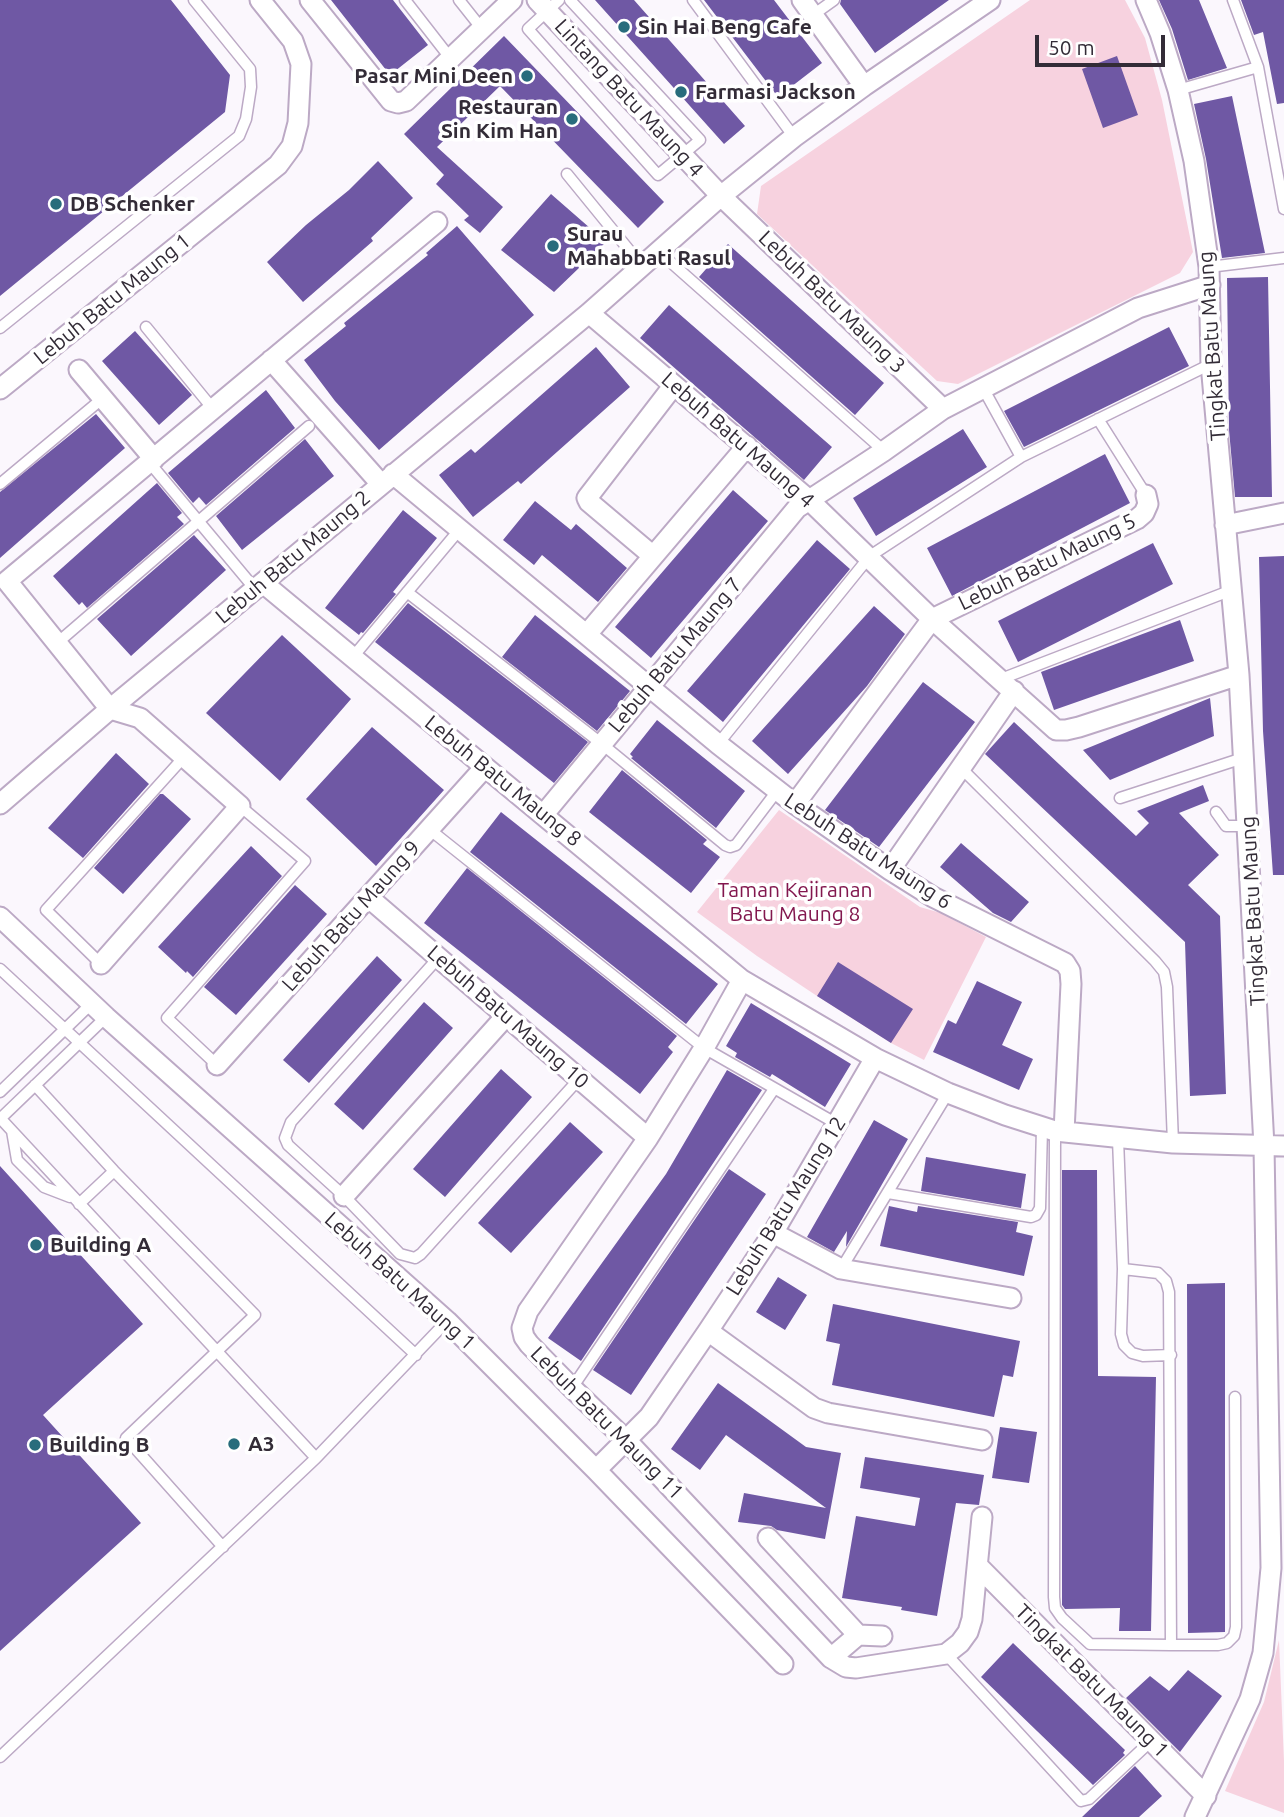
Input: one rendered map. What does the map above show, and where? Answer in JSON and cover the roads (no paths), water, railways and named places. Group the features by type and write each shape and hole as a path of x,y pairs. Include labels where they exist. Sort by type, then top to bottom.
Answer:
{"street":[{"name":"Lebuh Batu Maung 1","path":"0,389 278,165 292,146 298,122 302,64 293,41 260,0"},
{"path":"310,0 391,101 398,103 406,101 451,59 505,2"},
{"path":"589,313 721,196 794,137 990,0"},
{"name":"Tingkat Batu Maung","path":"1146,0 1160,33 1178,90 1194,161 1209,276 1211,364 1240,675 1242,758 1274,1146 1271,1568 1263,1653 1250,1699 1195,1817"},
{"name":"Lintang Batu Maung 4","path":"548,4 721,196"},
{"path":"808,7 864,86"},
{"name":"Lebuh Batu Maung 3","path":"721,196 943,409"},
{"path":"101,964 240,806 140,718 110,709 4,577 151,461 437,222"},
{"path":"808,499 884,451 943,409 1138,308 1209,276"},
{"name":"Lebuh Batu Maung 4","path":"589,313 808,499 870,556 932,619 1056,730 1066,730 1240,675"},
{"name":"Lebuh Batu Maung 2","path":"0,804 110,709 589,313"},
{"name":"Lebuh Batu Maung 6","path":"271,360 387,479 460,529 777,791 933,897 1065,963 1070,971 1071,984 1054,1130"},
{"path":"79,370 151,461"},
{"path":"653,555 587,498 674,385"},
{"path":"587,634 747,446"},
{"name":"Lebuh Batu Maung 5","path":"932,619 1137,519 1148,504 1146,495"},
{"name":"Lebuh Batu Maung 7","path":"544,814 797,508 808,499"},
{"path":"1225,525 1284,513"},
{"name":"Lebuh Batu Maung 8","path":"259,586 544,814 742,980"},
{"path":"795,804 932,619"},
{"path":"890,870 961,768 1007,685"},
{"name":"Lebuh Batu Maung 9","path":"217,1065 485,768"},
{"name":"Lebuh Batu Maung 10","path":"368,897 648,1138"},
{"name":"Lebuh Batu Maung 1","path":"0,917 91,1004 447,1321 596,1470 783,1664"},
{"path":"742,980 875,1058 948,1093 1054,1130 1172,1143 1274,1146"},
{"name":"Lebuh Batu Maung 11","path":"742,980 704,1048 648,1138 524,1320 522,1328 529,1344 627,1441 831,1658"},
{"path":"344,1196 506,1016"},
{"name":"Lebuh Batu Maung 12","path":"596,1470 649,1417 708,1331 772,1233 875,1058"},
{"path":"772,1233 841,1269 1011,1298"},
{"path":"708,1331 814,1408 828,1413 982,1440"},
{"path":"882,1636 858,1635 831,1658 846,1667 856,1668 946,1654 960,1643 968,1632 982,1517"},
{"path":"768,1538 858,1635"},
{"name":"Tingkat Batu Maung 1","path":"978,1566 1206,1796"}],"lane":[{"path":"0,328 239,136 246,119 251,87 250,69 194,0"},
{"path":"405,0 451,59"},
{"path":"459,0 482,29"},
{"path":"548,4 528,29 658,175 700,140 570,0"},
{"path":"693,0 794,137"},
{"path":"808,7 834,0"},
{"path":"1233,0 1258,67 1284,209"},
{"path":"1178,90 1258,67"},
{"path":"567,174 642,266"},
{"path":"658,251 884,451"},
{"path":"1209,276 1284,258"},
{"path":"146,327 213,409"},
{"path":"718,744 870,556 1021,457 1211,364"},
{"path":"983,388 1021,457"},
{"path":"0,484 103,398"},
{"path":"1098,419 1146,495"},
{"path":"56,644 309,426"},
{"path":"151,461 198,521 259,586"},
{"path":"352,658 460,529"},
{"path":"1007,685 1232,590"},
{"path":"407,592 730,847 736,845 777,791"},
{"path":"101,964 46,910 184,757"},
{"path":"1120,798 1242,758"},
{"path":"961,768 1164,972 1167,987 1172,1143"},
{"path":"217,1065 167,1018 305,861 240,806"},
{"path":"1216,812 1226,826 1249,826"},
{"path":"429,829 704,1048 837,1124"},
{"path":"439,957 286,1129 288,1146 344,1196 400,1254 415,1258 421,1254 579,1079"},
{"path":"0,969 416,1355"},
{"path":"0,1092 91,1004"},
{"path":"106,1017 0,1119 316,1458"},
{"path":"35,1085 114,1171 255,1315 127,1438 223,1547"},
{"path":"572,1388 774,1088"},
{"path":"841,1269 948,1093"},
{"path":"888,1193 1031,1217 1036,1215 1040,1208 1054,1130"},
{"path":"1054,1130 1054,1597 1055,1608 1062,1618 1090,1644 1218,1645 1227,1643 1234,1636 1235,1397"},
{"path":"12,1131 17,1160 44,1187 77,1201"},
{"path":"1118,1139 1123,1269 1121,1334 1124,1345 1132,1353 1143,1356 1171,1354"},
{"path":"77,1201 114,1171"},
{"path":"1123,1269 1158,1273 1166,1281 1169,1292 1171,1645"},
{"path":"0,1757 316,1458 447,1321"},
{"path":"946,1654 1081,1801 1089,1799 1151,1741"}],"place":[{"name":"Sin Hai Beng Cafe","path":"624,27"},
{"name":"Pasar Mini Deen","path":"527,76"},
{"name":"Farmasi Jackson","path":"681,92"},
{"name":"Restauran Sin Kim Han","path":"572,119"},
{"name":"DB Schenker","path":"56,204"},
{"name":"Surau Mahabbati Rasul","path":"553,246"},
{"name":"Building A","path":"36,1245"},
{"name":"A3","path":"234,1444"},
{"name":"Building B","path":"35,1445"}],"park label":[{"name":"Taman Kejiranan Batu Maung 8","path":"795,902"}]}
